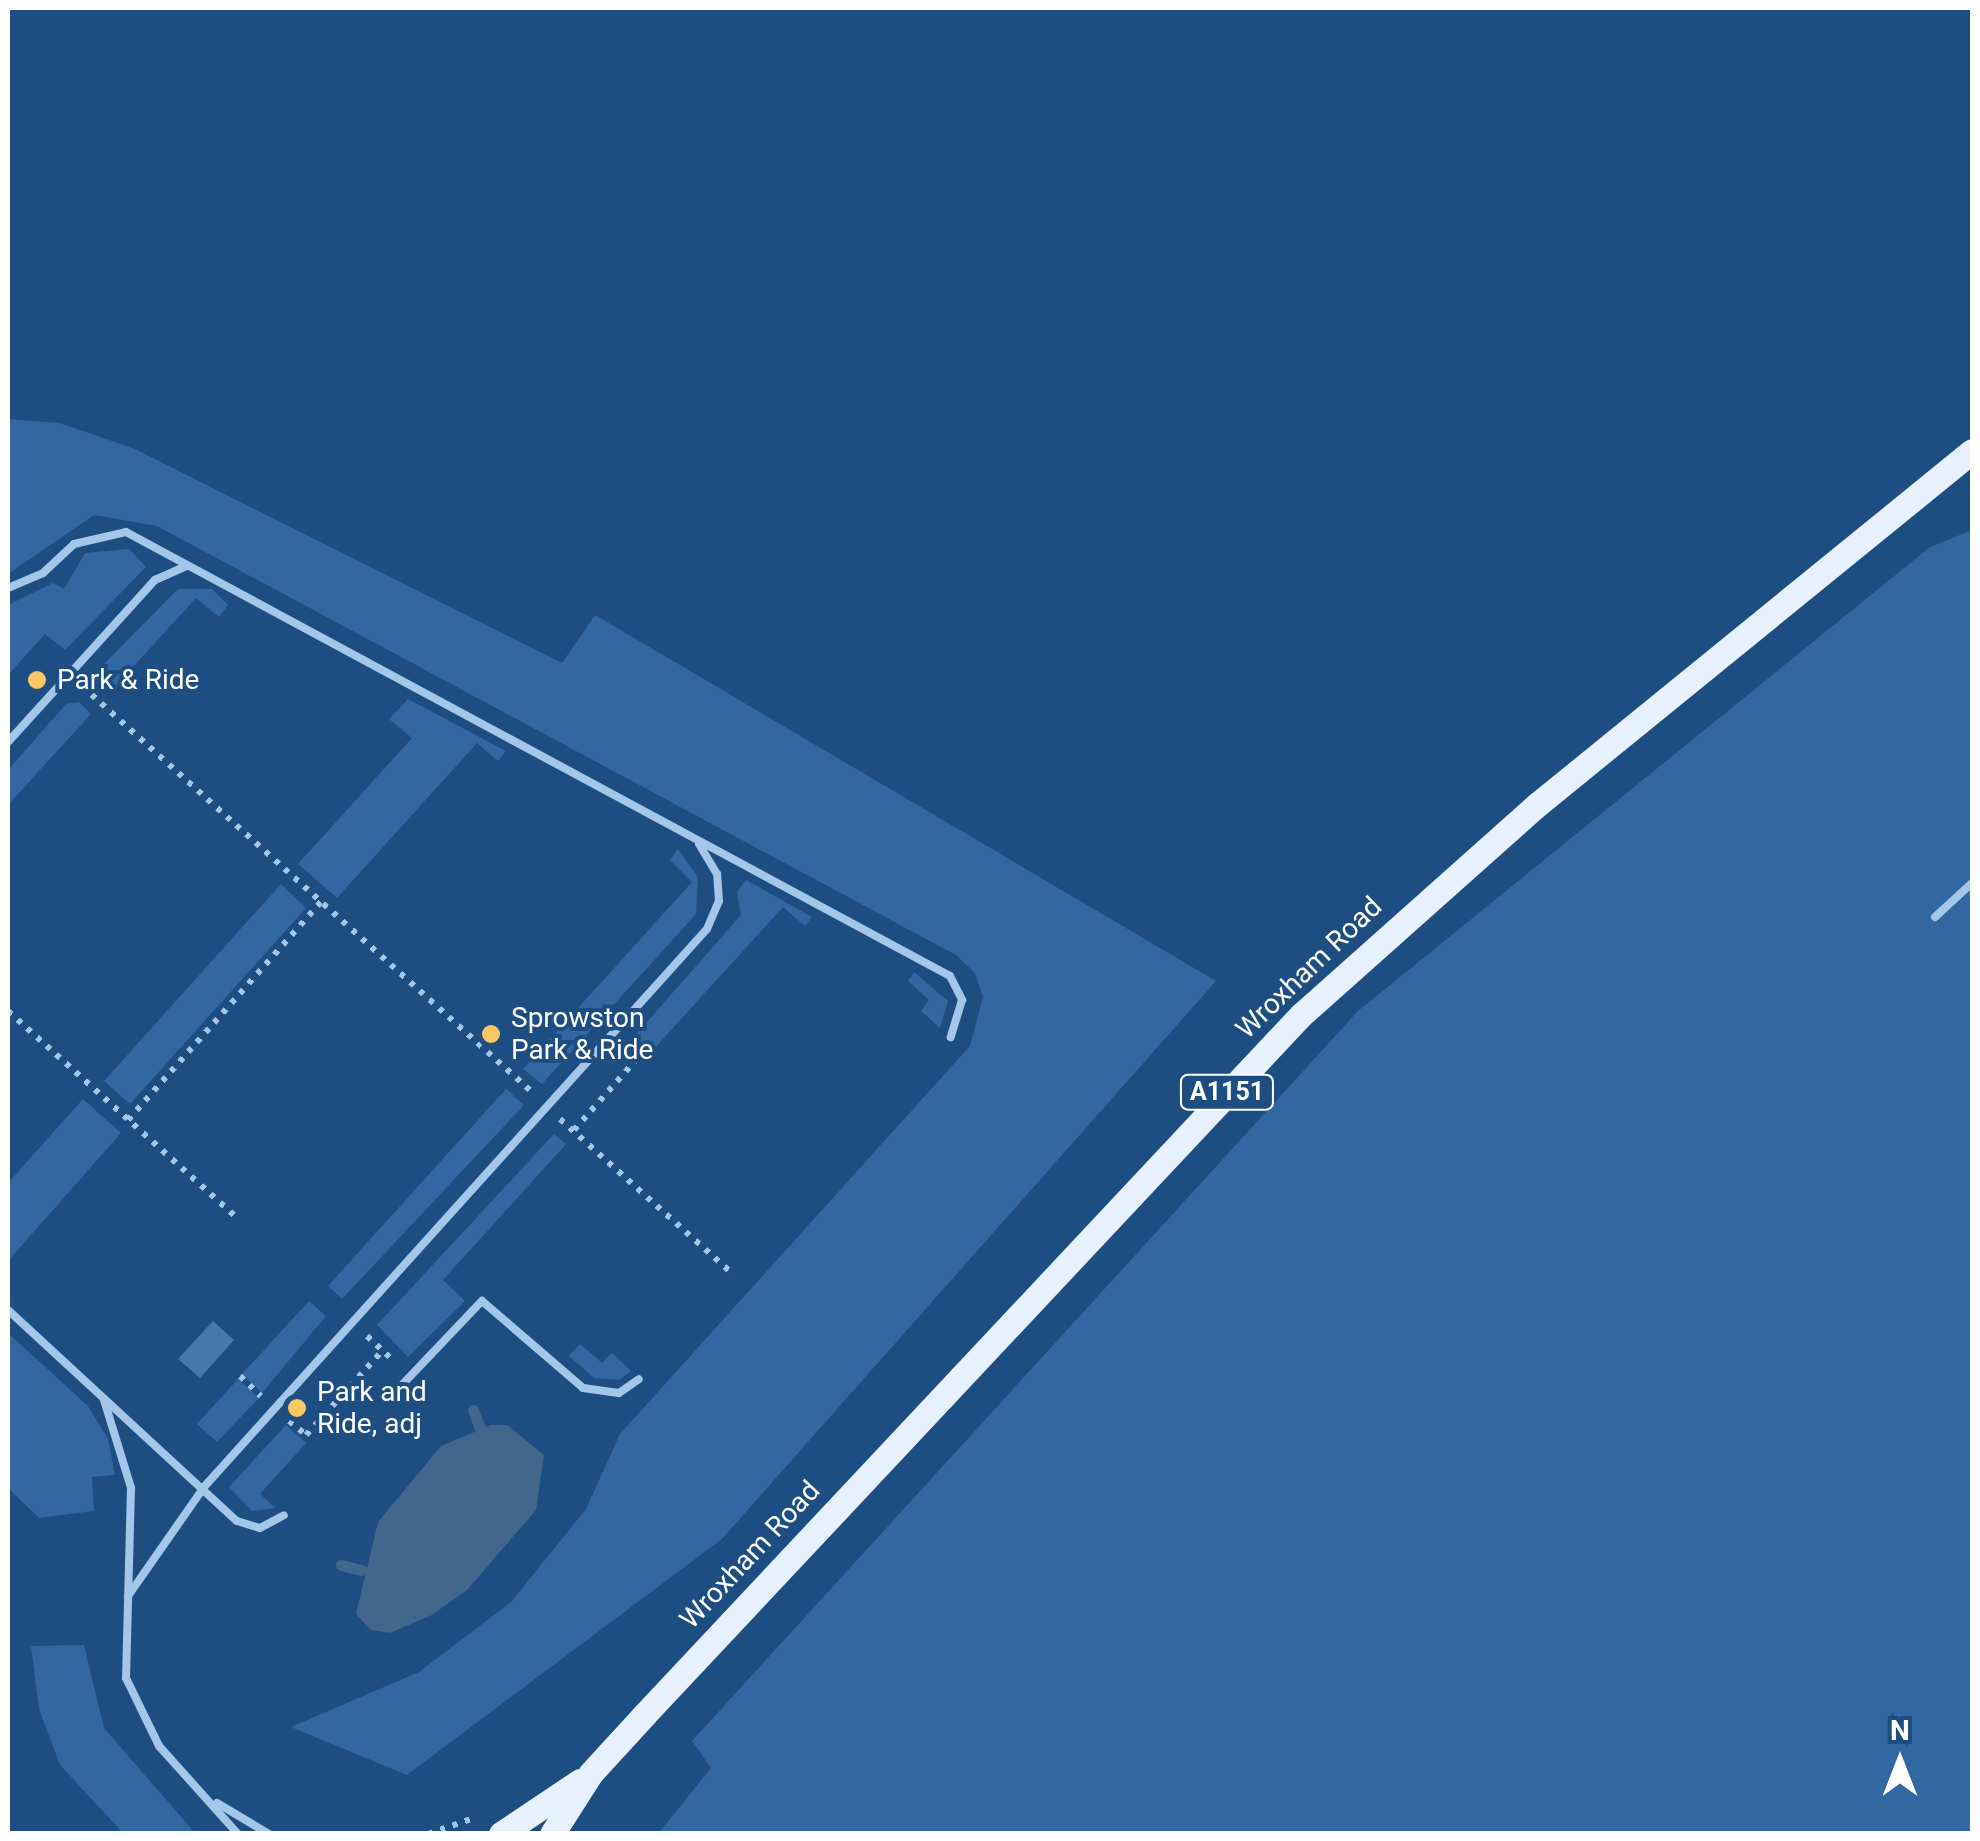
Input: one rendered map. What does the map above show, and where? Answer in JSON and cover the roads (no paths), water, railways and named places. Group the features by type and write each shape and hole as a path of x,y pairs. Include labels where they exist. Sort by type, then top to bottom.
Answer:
{"main road":[{"name":"Wroxham Road","path":"552,1834 591,1774 1300,1015 1538,804 1972,451"},
{"name":"Wroxham Road","path":"501,1834 591,1774"}],"lane":[{"path":"8,588 99,532 126,532 950,976 962,1000 951,1038"},
{"path":"8,742 155,580 171,567 192,566"},
{"path":"128,1596 204,1487 707,929 720,902 717,874 688,835"},
{"path":"1935,917 1972,883"},
{"path":"400,1387 482,1301 583,1388 619,1393 639,1379"},
{"path":"8,1310 204,1487 236,1521 260,1528 284,1515"},
{"path":"104,1400 132,1488 123,1648 138,1713 238,1834"},
{"path":"213,1801 269,1834"}],"waterway":[{"path":"473,1410 480,1428"},
{"path":"341,1565 361,1570"}],"place":[{"name":"Park & Ride","path":"37,680"},
{"name":"Sprowston Park & Ride","path":"491,1034"},
{"name":"Park and Ride, adj","path":"297,1408"}]}
